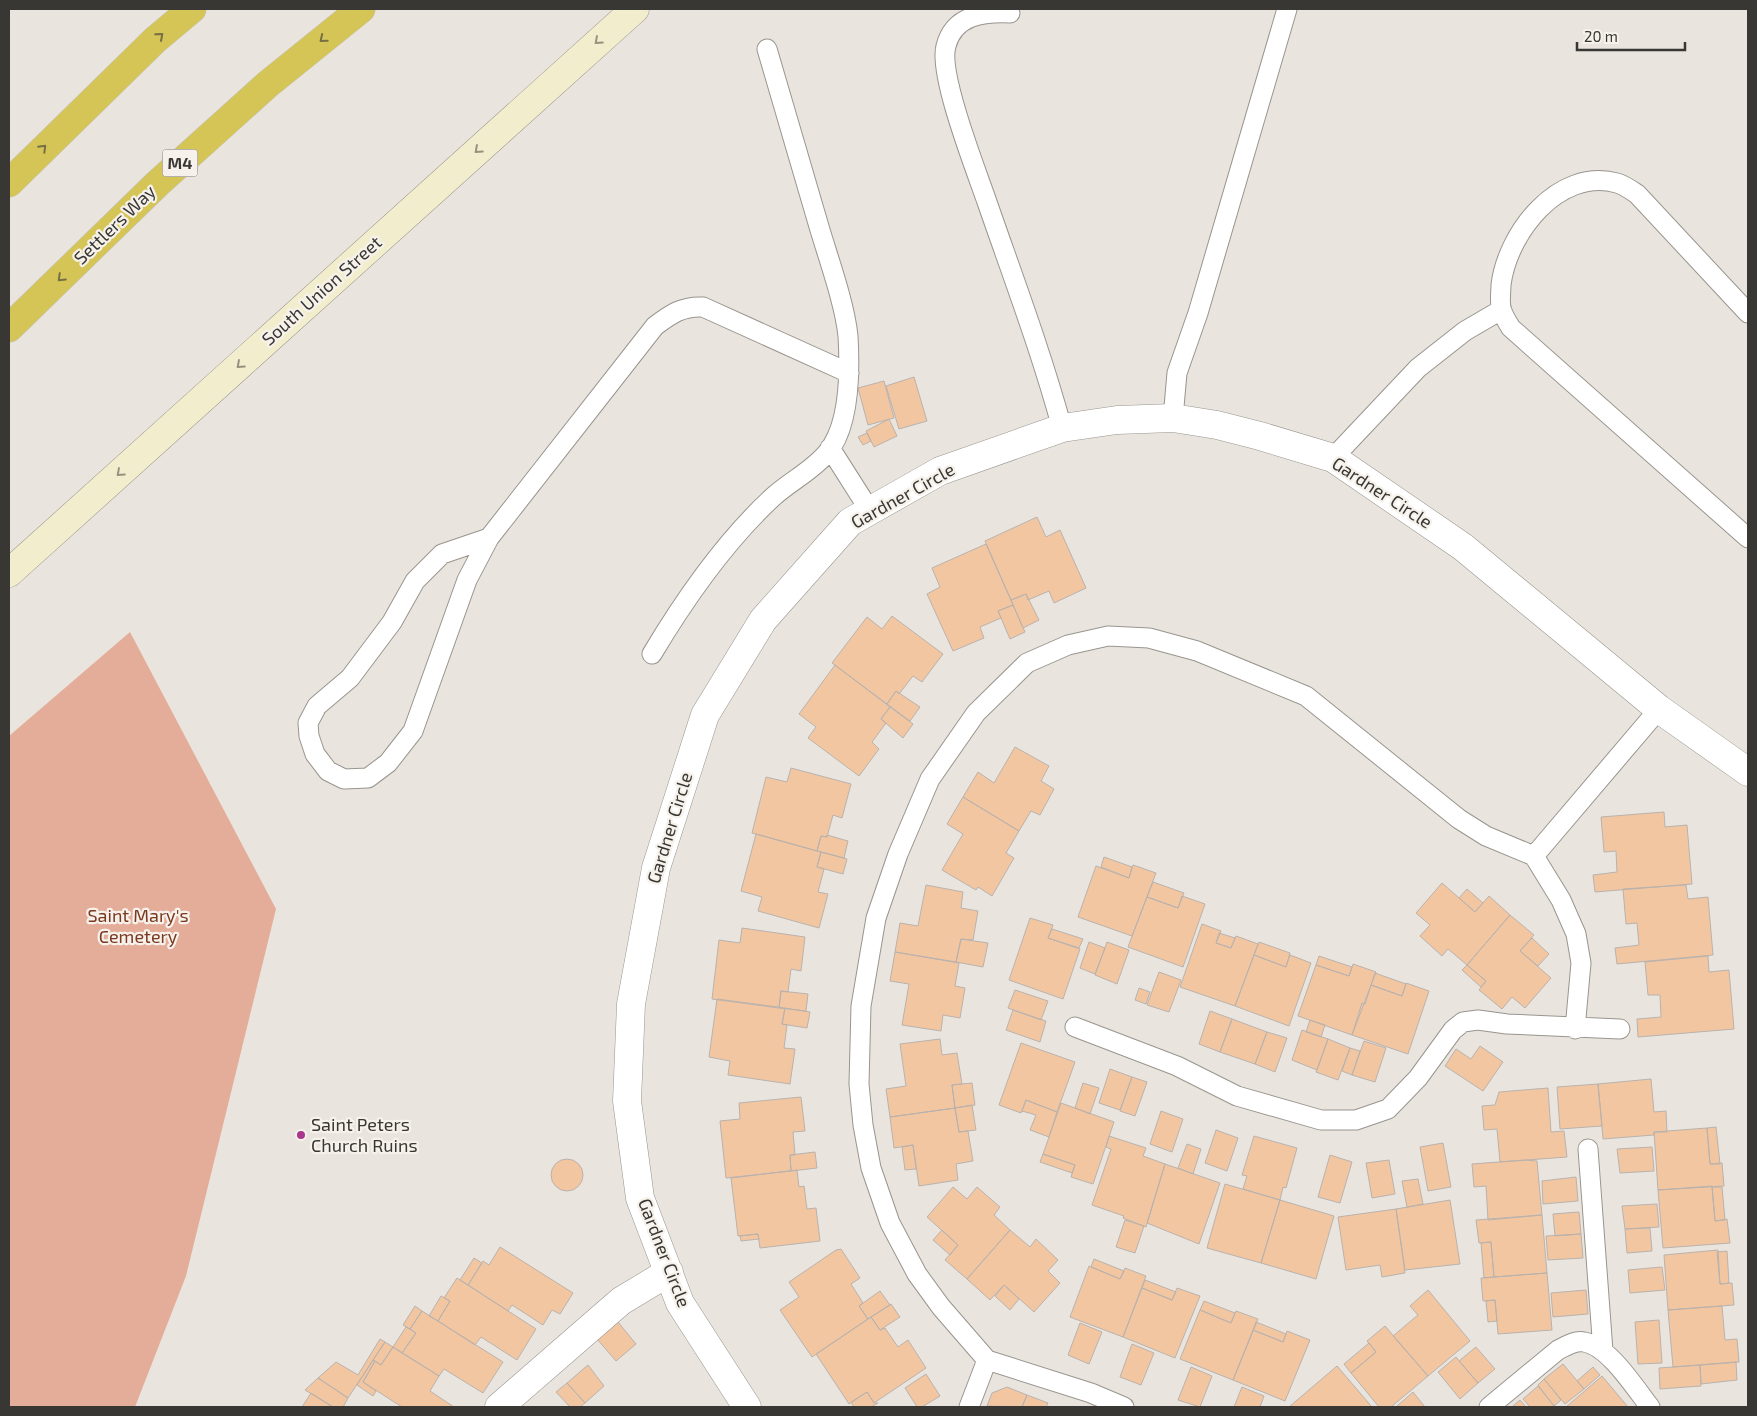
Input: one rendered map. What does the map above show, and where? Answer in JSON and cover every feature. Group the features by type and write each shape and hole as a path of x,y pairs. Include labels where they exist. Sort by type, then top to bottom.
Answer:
{"highway":[{"path":"9,183 154,40 192,9"},
{"name":"Settlers Way","path":"9,328 157,184 268,84 361,9"}],"street":[{"name":"South Union Street","path":"9,573 635,9"},
{"name":"Gardner Circle","path":"747,1407 680,1303 640,1198 627,1101 630,1004 656,868 705,715 763,620 850,522 940,471 1062,428 1117,420 1173,418 1217,425 1260,436 1333,458 1463,547 1658,710 1748,772"},
{"path":"499,1407 621,1301 669,1272"}],"lane":[{"path":"1173,418 1177,373 1198,313 1286,9"},
{"path":"1010,13 991,12 975,14 962,21 949,36 945,48 945,65 958,117 1049,379 1062,428"},
{"path":"652,654 692,588 774,497 827,453 838,434 845,407 849,373 848,334 832,269 767,49"},
{"path":"1748,313 1637,194 1617,183 1592,182 1566,188 1542,207 1521,230 1503,269 1501,310 1511,328 1748,538"},
{"path":"489,538 442,554 415,581 392,622 350,678 317,706 308,723 309,736 315,754 328,771 344,779 368,778 388,763 413,731 467,580 489,538 654,326 674,311 688,306 703,307 849,373"},
{"path":"1333,458 1418,368 1465,331 1501,310"},
{"path":"830,448 870,511"},
{"path":"1124,1407 1091,1393 987,1360 941,1307 917,1274 890,1223 872,1168 863,1125 859,1084 860,1006 876,918 898,854 930,779 976,713 1027,663 1068,645 1108,636 1149,638 1197,650 1306,696 1459,819 1486,836 1534,856 1561,900 1576,934 1581,963 1575,1029"},
{"path":"1534,856 1658,710"},
{"path":"1075,1027 1177,1066 1237,1096 1321,1120 1356,1120 1388,1109 1418,1078 1453,1030 1463,1022 1478,1020 1575,1029 1620,1029"},
{"path":"1588,1149 1603,1351"},
{"path":"1489,1407 1568,1344 1583,1341 1603,1351 1650,1407"},
{"path":"969,1407 987,1360"}],"green space":[{"name":"Saint Mary's Cemetery","path":"130,632 276,909 186,1276 135,1407 9,1407 9,736"}],"building":[{"path":"914,377 927,421 899,429 886,386"},
{"path":"884,381 894,418 868,425 858,388"},
{"path":"889,419 897,436 874,447 866,431"},
{"path":"867,433 871,441 863,445 858,437"},
{"path":"1037,517 1046,537 1060,530 1086,588 1054,603 1049,591 1028,600 1026,594 1011,600 985,541"},
{"path":"986,544 1013,605 998,611 1001,618 980,627 984,638 953,651 927,594 940,587 932,568"},
{"path":"1026,594 1039,620 1023,628 1011,600"},
{"path":"1013,605 1025,632 1010,639 998,611"},
{"path":"892,616 943,654 922,682 913,676 899,694 896,691 887,704 832,663 867,617 882,629"},
{"path":"835,665 890,707 881,719 886,723 872,742 879,749 859,776 808,738 816,727 799,714"},
{"path":"896,691 920,707 910,721 887,704"},
{"path":"890,707 913,724 903,738 881,719"},
{"path":"1015,747 1049,766 1041,781 1054,789 1040,815 1031,811 1019,831 963,797 978,772 994,783"},
{"path":"791,768 851,784 842,818 833,815 827,837 821,836 817,851 752,833 766,777 787,782"},
{"path":"963,797 1019,831 1006,853 1014,858 992,896 978,887 976,890 942,870 963,834 947,824"},
{"path":"1664,812 1665,827 1687,825 1692,884 1595,892 1593,875 1617,872 1616,851 1604,852 1601,817"},
{"path":"756,834 821,852 817,867 824,869 818,892 828,894 819,928 758,911 762,897 741,891"},
{"path":"827,835 848,841 844,858 817,851 821,836 827,837"},
{"path":"821,852 847,859 843,874 817,867"},
{"path":"1104,857 1132,867 1129,878 1101,867"},
{"path":"1133,865 1156,873 1132,936 1078,917 1096,866 1129,878"},
{"path":"1153,882 1184,893 1178,908 1147,897"},
{"path":"1442,883 1475,912 1489,896 1510,915 1467,965 1448,949 1442,956 1420,936 1430,925 1416,913"},
{"path":"926,885 963,892 961,908 978,911 973,940 961,939 956,962 895,952 900,923 918,926"},
{"path":"1686,885 1688,899 1708,897 1713,955 1617,964 1615,948 1639,945 1637,923 1626,924 1623,889"},
{"path":"1467,889 1483,903 1475,912 1459,898"},
{"path":"1182,896 1205,904 1183,967 1128,947 1147,897 1178,908"},
{"path":"1510,915 1534,935 1520,951 1551,978 1525,1008 1512,997 1502,1009 1479,990 1486,981 1467,965"},
{"path":"1030,918 1053,925 1048,938 1080,949 1063,999 1009,980"},
{"path":"1202,924 1221,931 1216,943 1231,948 1236,936 1258,944 1235,1006 1180,987"},
{"path":"742,928 805,937 801,971 791,969 788,992 781,991 779,1008 712,999 719,940 740,943"},
{"path":"1052,929 1083,939 1079,948 1048,938"},
{"path":"1219,933 1235,938 1231,948 1216,943"},
{"path":"1532,938 1549,954 1538,966 1520,951"},
{"path":"961,939 988,943 983,967 956,962"},
{"path":"1089,942 1105,948 1095,974 1080,968"},
{"path":"1107,942 1129,950 1117,984 1095,975"},
{"path":"1259,942 1290,953 1286,967 1254,955"},
{"path":"895,952 959,963 955,986 965,988 960,1018 943,1015 941,1031 902,1025 909,984 890,981"},
{"path":"1254,955 1286,967 1290,955 1311,963 1289,1026 1235,1006"},
{"path":"1319,956 1352,967 1349,976 1316,965"},
{"path":"1708,956 1709,972 1729,970 1734,1029 1638,1037 1637,1019 1661,1017 1660,995 1648,995 1645,962"},
{"path":"1353,964 1376,972 1352,1035 1298,1016 1316,965 1349,976"},
{"path":"1467,965 1486,981 1481,987 1462,970"},
{"path":"1159,972 1181,980 1169,1012 1147,1005"},
{"path":"1375,973 1406,984 1402,996 1371,985"},
{"path":"1406,983 1429,991 1408,1054 1352,1035 1362,1003 1365,1004 1371,985 1402,996"},
{"path":"1139,988 1150,992 1146,1004 1135,1000"},
{"path":"1015,990 1048,1001 1041,1020 1008,1008"},
{"path":"781,991 808,994 806,1011 779,1008"},
{"path":"717,999 785,1008 782,1024 787,1025 784,1048 795,1049 790,1084 728,1075 730,1061 709,1057"},
{"path":"785,1008 810,1012 807,1028 782,1024"},
{"path":"1013,1010 1046,1021 1040,1042 1006,1030"},
{"path":"1210,1011 1232,1019 1220,1052 1199,1044"},
{"path":"1232,1019 1267,1032 1255,1064 1220,1052"},
{"path":"1310,1020 1325,1025 1321,1037 1306,1032"},
{"path":"1302,1030 1328,1039 1317,1070 1292,1060"},
{"path":"1267,1032 1287,1038 1275,1072 1255,1064"},
{"path":"940,1039 942,1055 957,1053 962,1084 952,1085 955,1108 890,1117 886,1089 906,1086 900,1044"},
{"path":"1328,1039 1350,1048 1338,1080 1316,1072"},
{"path":"1364,1041 1386,1048 1375,1082 1352,1075"},
{"path":"1021,1043 1075,1062 1057,1112 1026,1100 1021,1113 999,1105"},
{"path":"1480,1046 1503,1062 1483,1091 1445,1066 1456,1049 1471,1059"},
{"path":"1350,1048 1360,1051 1352,1075 1342,1071"},
{"path":"1110,1069 1132,1077 1120,1110 1099,1103"},
{"path":"1132,1077 1147,1082 1135,1116 1120,1111"},
{"path":"1651,1079 1654,1112 1666,1111 1667,1132 1654,1132 1654,1135 1603,1139 1598,1084"},
{"path":"972,1083 975,1105 955,1108 952,1085"},
{"path":"1083,1083 1099,1088 1090,1114 1075,1108"},
{"path":"1598,1084 1602,1126 1560,1129 1557,1087"},
{"path":"1548,1088 1551,1132 1564,1131 1567,1157 1500,1162 1497,1129 1484,1130 1482,1106 1495,1105 1499,1092"},
{"path":"801,1097 805,1131 793,1132 795,1155 790,1155 791,1171 726,1178 720,1121 740,1119 739,1103"},
{"path":"1026,1100 1057,1112 1049,1137 1030,1130 1036,1115 1022,1111"},
{"path":"1061,1103 1114,1122 1093,1184 1071,1177 1075,1165 1043,1154"},
{"path":"972,1105 976,1130 959,1132 955,1108"},
{"path":"955,1108 959,1132 968,1131 973,1161 956,1164 958,1180 919,1186 913,1145 894,1148 890,1117"},
{"path":"1161,1111 1183,1119 1172,1152 1150,1144"},
{"path":"1716,1127 1720,1164 1710,1164 1707,1128"},
{"path":"1707,1128 1710,1164 1722,1163 1724,1186 1658,1190 1654,1132"},
{"path":"1216,1130 1238,1138 1227,1171 1205,1163"},
{"path":"1109,1136 1146,1148 1143,1156 1165,1164 1146,1227 1123,1218 1124,1216 1092,1205 1111,1149 1106,1147"},
{"path":"1254,1136 1297,1148 1286,1188 1283,1187 1280,1200 1243,1189 1247,1176 1242,1175"},
{"path":"1443,1143 1451,1187 1428,1191 1420,1147"},
{"path":"1187,1144 1201,1149 1193,1174 1178,1168"},
{"path":"913,1145 916,1169 905,1170 902,1147"},
{"path":"1652,1147 1654,1171 1620,1173 1617,1149"},
{"path":"815,1152 817,1168 791,1171 790,1155"},
{"path":"1043,1154 1075,1165 1072,1173 1040,1162"},
{"path":"1330,1155 1352,1162 1340,1203 1318,1197"},
{"path":"567,1159 573,1160 578,1164 582,1169 582,1181 578,1186 573,1190 567,1191 561,1190 556,1186 552,1181 551,1175 552,1169 556,1164 561,1160"},
{"path":"1389,1160 1395,1194 1372,1198 1366,1163"},
{"path":"1525,1160 1537,1161 1542,1215 1488,1220 1486,1186 1474,1187 1472,1164"},
{"path":"1165,1164 1220,1183 1199,1244 1147,1223"},
{"path":"797,1170 799,1187 804,1186 807,1209 816,1208 820,1241 760,1248 758,1234 738,1236 731,1178"},
{"path":"1576,1177 1578,1201 1543,1204 1542,1181"},
{"path":"1418,1179 1423,1204 1407,1207 1402,1181"},
{"path":"1225,1184 1280,1200 1261,1263 1207,1248"},
{"path":"1712,1186 1715,1221 1727,1219 1730,1243 1663,1248 1658,1190"},
{"path":"953,1187 967,1199 977,1187 1000,1207 994,1215 1010,1230 967,1279 945,1260 958,1245 927,1217"},
{"path":"1712,1187 1722,1187 1725,1220 1715,1221"},
{"path":"1280,1200 1334,1216 1316,1279 1261,1263"},
{"path":"1450,1200 1460,1264 1405,1270 1396,1209"},
{"path":"1657,1204 1659,1227 1625,1229 1622,1206"},
{"path":"1396,1209 1405,1273 1382,1277 1380,1265 1346,1270 1338,1217"},
{"path":"1579,1212 1581,1234 1555,1236 1553,1214"},
{"path":"1542,1215 1547,1273 1494,1277 1491,1242 1479,1243 1476,1220"},
{"path":"1125,1220 1144,1226 1135,1253 1116,1247"},
{"path":"1650,1228 1652,1251 1627,1253 1625,1229"},
{"path":"942,1230 958,1245 950,1255 933,1240"},
{"path":"1010,1230 1030,1247 1036,1239 1058,1260 1048,1271 1060,1283 1034,1312 1004,1285 990,1300 967,1279"},
{"path":"758,1234 759,1239 741,1241 740,1236"},
{"path":"1581,1234 1583,1258 1548,1260 1546,1236"},
{"path":"1491,1242 1494,1277 1484,1278 1481,1243"},
{"path":"500,1247 573,1293 560,1314 552,1310 543,1325 512,1305 508,1311 468,1285 483,1261 489,1265"},
{"path":"841,1249 860,1278 851,1284 863,1303 859,1306 868,1319 812,1357 780,1310 799,1297 789,1282 836,1250"},
{"path":"1718,1250 1720,1284 1732,1283 1734,1305 1668,1310 1664,1255"},
{"path":"1727,1251 1729,1283 1720,1284 1717,1252"},
{"path":"474,1258 482,1263 468,1285 460,1280"},
{"path":"1094,1259 1124,1271 1120,1279 1091,1267"},
{"path":"1089,1266 1120,1279 1125,1268 1146,1276 1123,1337 1070,1317"},
{"path":"1662,1267 1665,1290 1630,1293 1628,1270"},
{"path":"1547,1273 1552,1330 1498,1334 1495,1300 1483,1301 1481,1278"},
{"path":"457,1278 536,1329 517,1360 481,1337 475,1345 438,1321 450,1301 444,1298"},
{"path":"1145,1280 1176,1292 1172,1300 1142,1288"},
{"path":"1004,1285 1019,1299 1010,1310 995,1296"},
{"path":"1142,1288 1172,1300 1177,1288 1200,1296 1175,1358 1123,1337"},
{"path":"1428,1290 1470,1341 1428,1376 1393,1336 1418,1315 1410,1306"},
{"path":"1586,1290 1588,1314 1553,1317 1551,1293"},
{"path":"880,1291 890,1305 868,1319 859,1306"},
{"path":"441,1296 450,1301 438,1321 429,1316"},
{"path":"1495,1300 1497,1321 1488,1322 1486,1301"},
{"path":"1204,1301 1235,1313 1231,1323 1200,1310"},
{"path":"891,1304 900,1317 880,1330 871,1317"},
{"path":"415,1306 422,1311 410,1329 403,1325"},
{"path":"1722,1306 1725,1340 1737,1339 1739,1362 1673,1367 1668,1310"},
{"path":"1200,1310 1231,1323 1236,1311 1258,1319 1233,1380 1180,1359"},
{"path":"422,1311 503,1362 483,1393 444,1369 439,1376 402,1353 416,1333 410,1329"},
{"path":"871,1317 880,1330 885,1328 898,1347 908,1340 926,1368 874,1403 867,1392 849,1404 816,1354"},
{"path":"1659,1320 1662,1363 1638,1364 1635,1322"},
{"path":"618,1322 636,1344 616,1361 597,1339"},
{"path":"1256,1322 1286,1334 1283,1342 1253,1330"},
{"path":"1080,1323 1102,1332 1089,1364 1068,1355"},
{"path":"1385,1326 1428,1376 1391,1407 1379,1407 1351,1373 1376,1352 1367,1341"},
{"path":"406,1327 416,1333 402,1353 393,1347"},
{"path":"1253,1330 1283,1342 1287,1331 1310,1340 1285,1401 1233,1380"},
{"path":"380,1339 385,1342 348,1398 318,1378 336,1362 358,1375"},
{"path":"385,1342 393,1347 381,1365 373,1360"},
{"path":"1369,1343 1376,1352 1351,1373 1344,1364"},
{"path":"1132,1344 1154,1353 1141,1385 1120,1377"},
{"path":"393,1347 439,1376 430,1391 454,1407 402,1407 363,1382 375,1361 381,1365"},
{"path":"1476,1347 1495,1369 1478,1383 1459,1361"},
{"path":"1456,1357 1478,1383 1460,1399 1438,1372"},
{"path":"373,1360 375,1361 363,1382 376,1391 373,1396 357,1385"},
{"path":"1736,1362 1737,1380 1701,1384 1700,1365"},
{"path":"1563,1364 1584,1389 1565,1404 1544,1379"},
{"path":"588,1365 604,1386 585,1403 567,1383"},
{"path":"1700,1365 1701,1386 1660,1389 1659,1368"},
{"path":"1337,1366 1372,1407 1289,1407"},
{"path":"1191,1367 1212,1376 1200,1407 1178,1400"},
{"path":"1593,1367 1600,1375 1584,1389 1577,1381"},
{"path":"926,1374 940,1396 922,1407 917,1407 905,1388"},
{"path":"1602,1376 1628,1407 1566,1407"},
{"path":"318,1378 348,1398 343,1407 333,1407 305,1390"},
{"path":"1544,1379 1561,1400 1554,1406 1538,1385"},
{"path":"567,1383 585,1403 580,1407 570,1407 556,1392"},
{"path":"1538,1386 1554,1406 1530,1407 1523,1399"},
{"path":"1007,1387 1027,1395 1022,1407 987,1406 992,1393"},
{"path":"1242,1387 1264,1396 1260,1407 1234,1407"},
{"path":"867,1392 874,1403 878,1403 871,1407 854,1407 851,1402"},
{"path":"1413,1392 1425,1407 1396,1407"},
{"path":"311,1393 333,1407 302,1407"},
{"path":"1027,1395 1048,1403 1046,1407 1022,1407"},
{"path":"1520,1400 1526,1407 1512,1407"}],"place":[{"name":"Saint Peters Church Ruins","path":"301,1135"}]}
